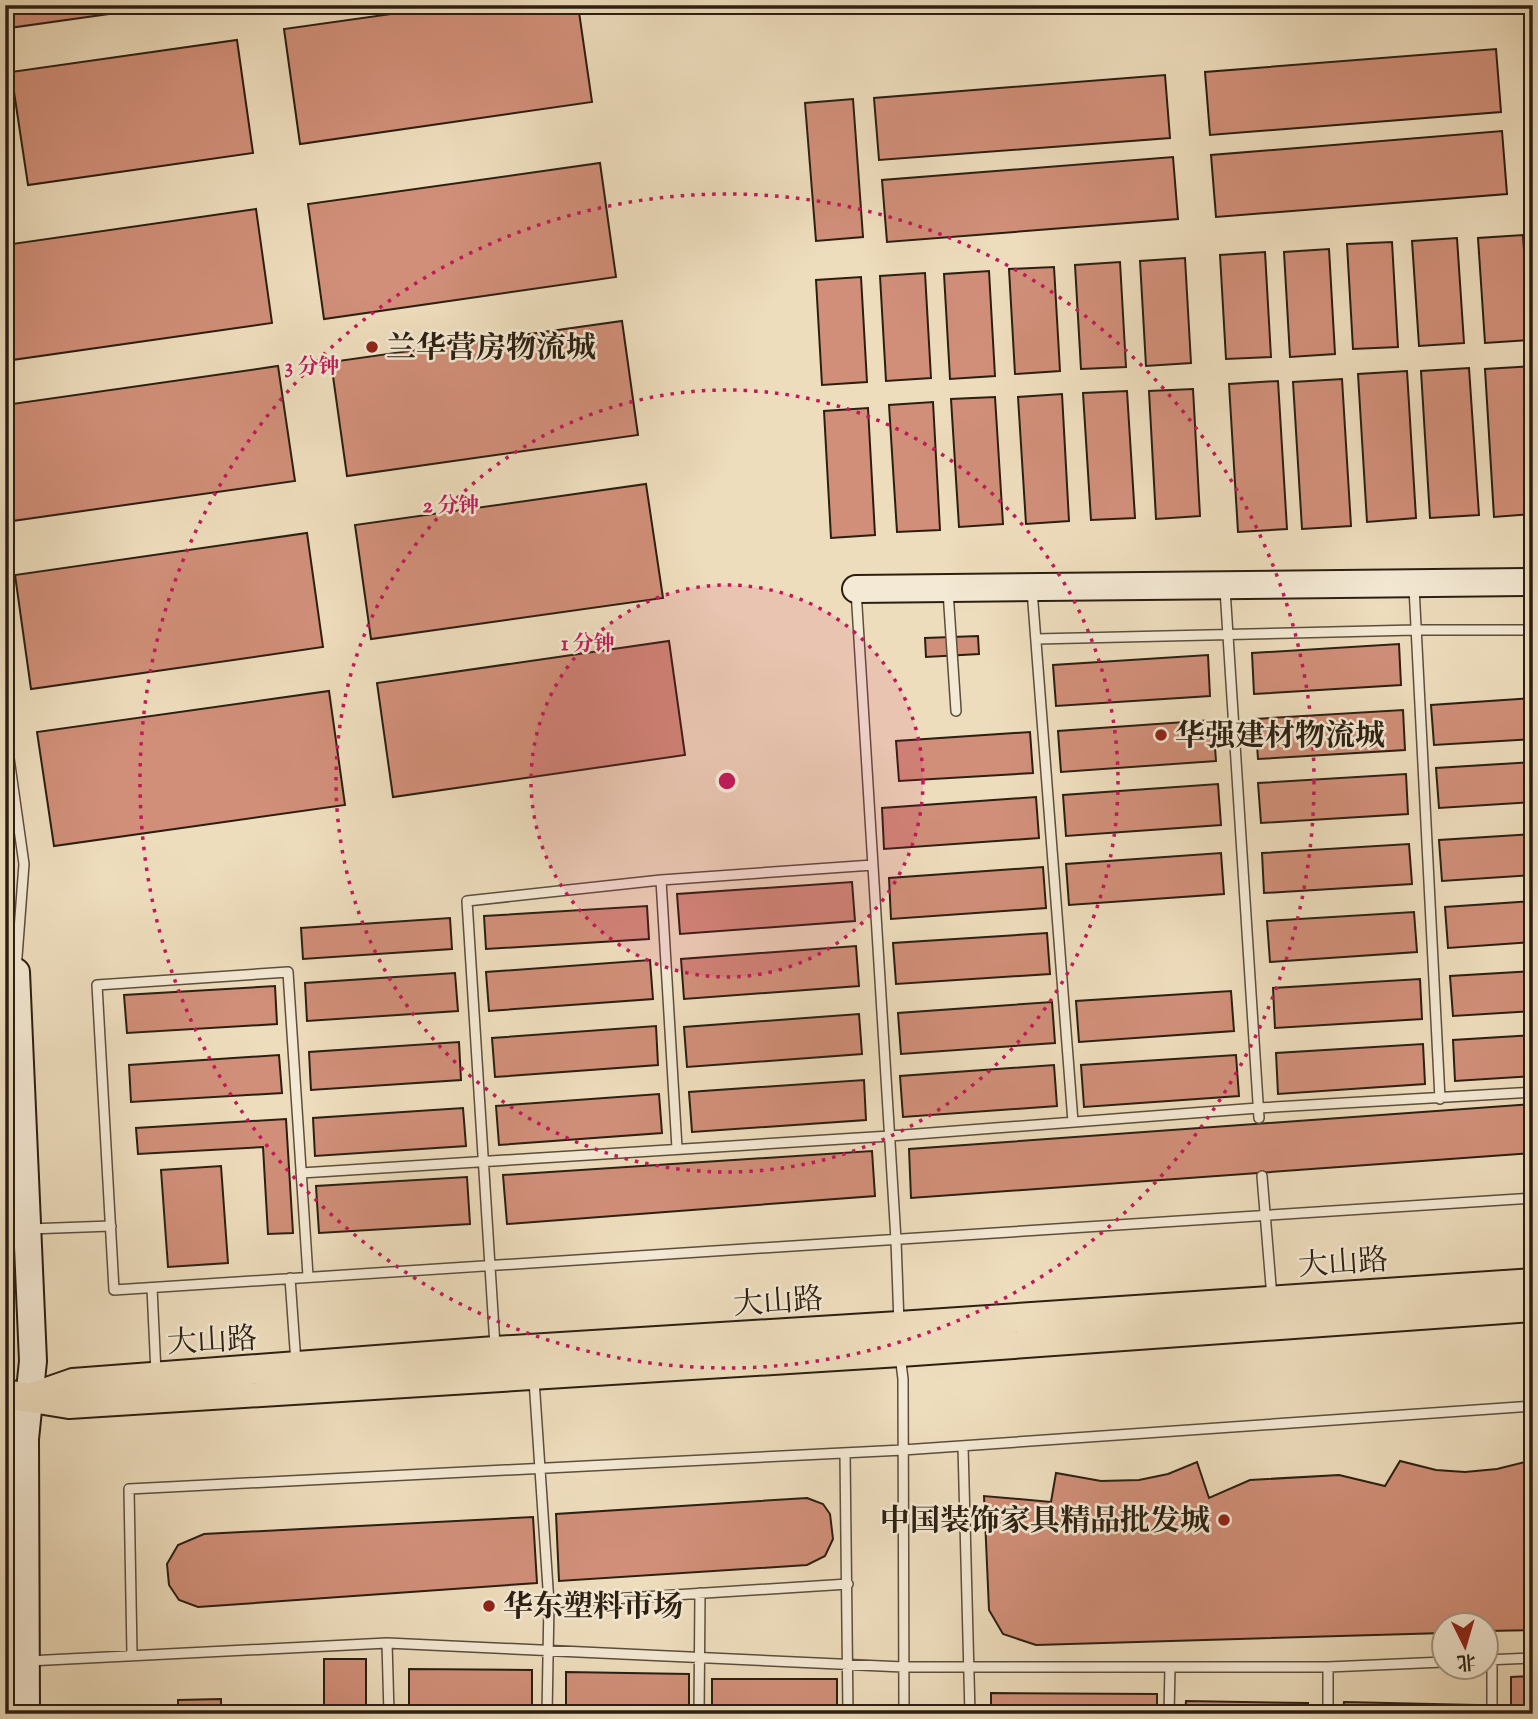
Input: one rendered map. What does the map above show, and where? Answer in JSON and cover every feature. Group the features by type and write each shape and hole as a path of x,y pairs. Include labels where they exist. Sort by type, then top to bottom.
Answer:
{"main road":[{"name":"大山路","path":"13,1399 69,1404 534,1376 1272,1300 1533,1283"},
{"name":"大山路","path":"13,1399 73,1383 495,1351 899,1339 1533,1307"}],"street":[{"path":"856,589 1533,582"},
{"path":"16,972 33,1361 13,1399 25,1439 26,1714"}],"lane":[{"path":"5,190 8,208 5,209"},
{"path":"1413,583 1440,1099"},
{"path":"1224,586 1258,1113"},
{"path":"1032,588 1073,1122"},
{"path":"856,589 903,1379 904,1714"},
{"path":"948,589 956,711"},
{"path":"1037,639 1415,630 1533,630"},
{"path":"5,730 24,864 16,972"},
{"path":"495,1351 467,901 661,880 873,865"},
{"path":"661,880 677,1148"},
{"path":"308,1276 288,972 97,985 114,1290 1533,1198"},
{"path":"301,1173 1073,1122 1258,1113 1533,1092"},
{"path":"1262,1176 1272,1300"},
{"path":"27,1229 111,1226"},
{"path":"290,1278 297,1368"},
{"path":"152,1288 156,1376"},
{"path":"534,1376 549,1603 547,1714"},
{"path":"132,1654 129,1489 903,1450 1533,1406"},
{"path":"963,1446 970,1714"},
{"path":"845,1453 848,1714"},
{"path":"549,1603 848,1584"},
{"path":"699,1714 700,1593"},
{"path":"26,1661 387,1643 903,1667 1328,1667 1430,1663"},
{"path":"387,1643 389,1714"},
{"path":"1500,1660 1533,1658"},
{"path":"1169,1714 1170,1667"},
{"path":"1328,1667 1328,1714"},
{"path":"1490,1680 1492,1714"}],"building":[{"path":"6,5 173,5 9,28"},
{"path":"455,5 578,5 592,102 300,144 284,29"},
{"path":"237,40 253,153 28,185 11,72"},
{"path":"1496,49 1501,112 1210,135 1205,72"},
{"path":"1165,75 1170,138 879,160 874,98"},
{"path":"853,99 863,237 816,241 805,103"},
{"path":"1502,131 1507,194 1216,217 1211,155"},
{"path":"1173,157 1178,219 887,242 882,180"},
{"path":"600,163 616,277 324,319 308,204"},
{"path":"256,209 272,323 5,361 5,245"},
{"path":"1523,235 1530,340 1485,343 1478,238"},
{"path":"1457,238 1464,343 1419,346 1412,241"},
{"path":"1392,242 1398,347 1353,349 1347,244"},
{"path":"1329,249 1335,354 1290,357 1284,252"},
{"path":"1265,252 1271,357 1226,359 1220,255"},
{"path":"1185,258 1191,363 1146,366 1140,261"},
{"path":"1120,262 1126,367 1081,369 1075,265"},
{"path":"1054,267 1060,371 1015,374 1009,269"},
{"path":"989,271 995,376 950,379 944,274"},
{"path":"925,273 931,378 886,381 880,276"},
{"path":"861,277 867,382 822,385 816,280"},
{"path":"622,321 638,435 347,476 331,362"},
{"path":"278,366 295,481 5,522 5,405"},
{"path":"1533,366 1533,514 1494,517 1485,369"},
{"path":"1469,368 1479,515 1430,518 1421,371"},
{"path":"1407,371 1416,518 1367,522 1358,374"},
{"path":"1342,379 1351,526 1302,529 1293,382"},
{"path":"1278,381 1287,529 1238,532 1229,384"},
{"path":"1193,389 1200,516 1156,519 1149,391"},
{"path":"1127,391 1135,518 1091,520 1083,393"},
{"path":"1062,394 1069,521 1026,524 1018,397"},
{"path":"995,397 1003,524 959,527 951,399"},
{"path":"933,402 940,530 897,532 889,405"},
{"path":"868,408 875,535 831,538 824,411"},
{"path":"646,484 663,598 371,639 355,525"},
{"path":"307,533 323,647 31,689 15,575"},
{"path":"978,636 979,654 926,657 925,638"},
{"path":"669,641 685,755 393,797 377,683"},
{"path":"1399,644 1401,685 1254,694 1252,653"},
{"path":"1208,655 1210,696 1056,706 1053,665"},
{"path":"329,691 345,805 54,846 37,732"},
{"path":"1533,698 1533,739 1434,745 1431,705"},
{"path":"1403,710 1405,750 1258,759 1255,719"},
{"path":"1213,720 1216,761 1061,772 1058,731"},
{"path":"1030,732 1033,773 899,781 896,741"},
{"path":"1533,762 1533,802 1439,808 1436,768"},
{"path":"1406,774 1408,814 1261,823 1258,783"},
{"path":"1218,784 1221,825 1066,836 1063,795"},
{"path":"1036,797 1039,838 884,849 882,808"},
{"path":"1533,834 1533,875 1442,881 1439,840"},
{"path":"1409,844 1412,884 1264,893 1262,853"},
{"path":"1221,853 1224,894 1069,905 1066,864"},
{"path":"1043,867 1046,908 891,919 889,878"},
{"path":"852,882 855,921 680,934 677,894"},
{"path":"1533,901 1533,942 1448,948 1445,907"},
{"path":"647,906 649,939 486,949 484,916"},
{"path":"1414,912 1417,952 1270,962 1267,921"},
{"path":"450,918 452,949 303,959 301,928"},
{"path":"1047,933 1050,974 896,984 893,943"},
{"path":"856,946 859,986 684,999 681,959"},
{"path":"650,960 653,999 489,1011 486,972"},
{"path":"1533,971 1533,1011 1453,1016 1450,976"},
{"path":"455,973 458,1011 307,1021 305,983"},
{"path":"1420,979 1422,1019 1275,1028 1273,988"},
{"path":"275,986 277,1024 127,1033 124,995"},
{"path":"1231,991 1234,1031 1079,1042 1076,1001"},
{"path":"1052,1002 1055,1043 901,1054 898,1013"},
{"path":"859,1014 862,1054 687,1067 684,1027"},
{"path":"656,1026 658,1065 495,1077 492,1038"},
{"path":"1533,1035 1533,1076 1455,1081 1453,1040"},
{"path":"459,1042 461,1080 311,1090 309,1052"},
{"path":"1423,1044 1425,1084 1278,1094 1276,1053"},
{"path":"279,1055 282,1093 131,1102 129,1065"},
{"path":"1236,1055 1239,1096 1084,1107 1081,1065"},
{"path":"1054,1065 1057,1106 903,1117 900,1076"},
{"path":"864,1080 866,1120 692,1132 689,1092"},
{"path":"659,1094 662,1133 499,1145 496,1106"},
{"path":"1533,1104 1533,1153 911,1198 909,1149"},
{"path":"463,1108 466,1146 315,1156 313,1118"},
{"path":"286,1119 293,1233 268,1234 263,1147 138,1154 136,1128"},
{"path":"872,1151 875,1196 507,1224 503,1175"},
{"path":"221,1166 228,1263 168,1267 161,1170"},
{"path":"467,1177 470,1224 319,1233 316,1186"},
{"path":"1533,1460 1533,1630 1500,1631 1500,1610 1430,1610 1430,1633 1036,1645 1003,1634 989,1610 984,1496 1051,1502 1056,1473 1101,1481 1139,1480 1168,1474 1197,1462 1209,1498 1250,1480 1339,1475 1385,1486 1400,1461 1436,1470 1465,1472 1497,1469"},
{"path":"807,1498 823,1504 830,1514 833,1539 825,1556 807,1565 559,1581 556,1514"},
{"path":"533,1517 537,1583 198,1607 179,1600 169,1585 167,1564 178,1545 204,1534"},
{"path":"324,1659 366,1659 366,1714 324,1714"},
{"path":"409,1669 532,1670 532,1714 409,1714"},
{"path":"566,1672 689,1674 689,1714 566,1714"},
{"path":"1533,1676 1533,1714 1511,1714 1511,1677"},
{"path":"712,1679 837,1679 837,1714 712,1714"},
{"path":"991,1693 1157,1694 1157,1714 991,1714"},
{"path":"221,1699 221,1714 178,1714 178,1700"},
{"path":"1186,1701 1308,1703 1308,1714 1185,1714"},
{"path":"1344,1702 1476,1705 1476,1714 1343,1714"}],"place":[{"name":"兰华营房物流城","path":"372,347"},
{"name":"华强建材物流城","path":"1161,735"},
{"name":"中国装饰家具精品批发城","path":"1224,1520"},
{"name":"华东塑料市场","path":"489,1606"}]}
